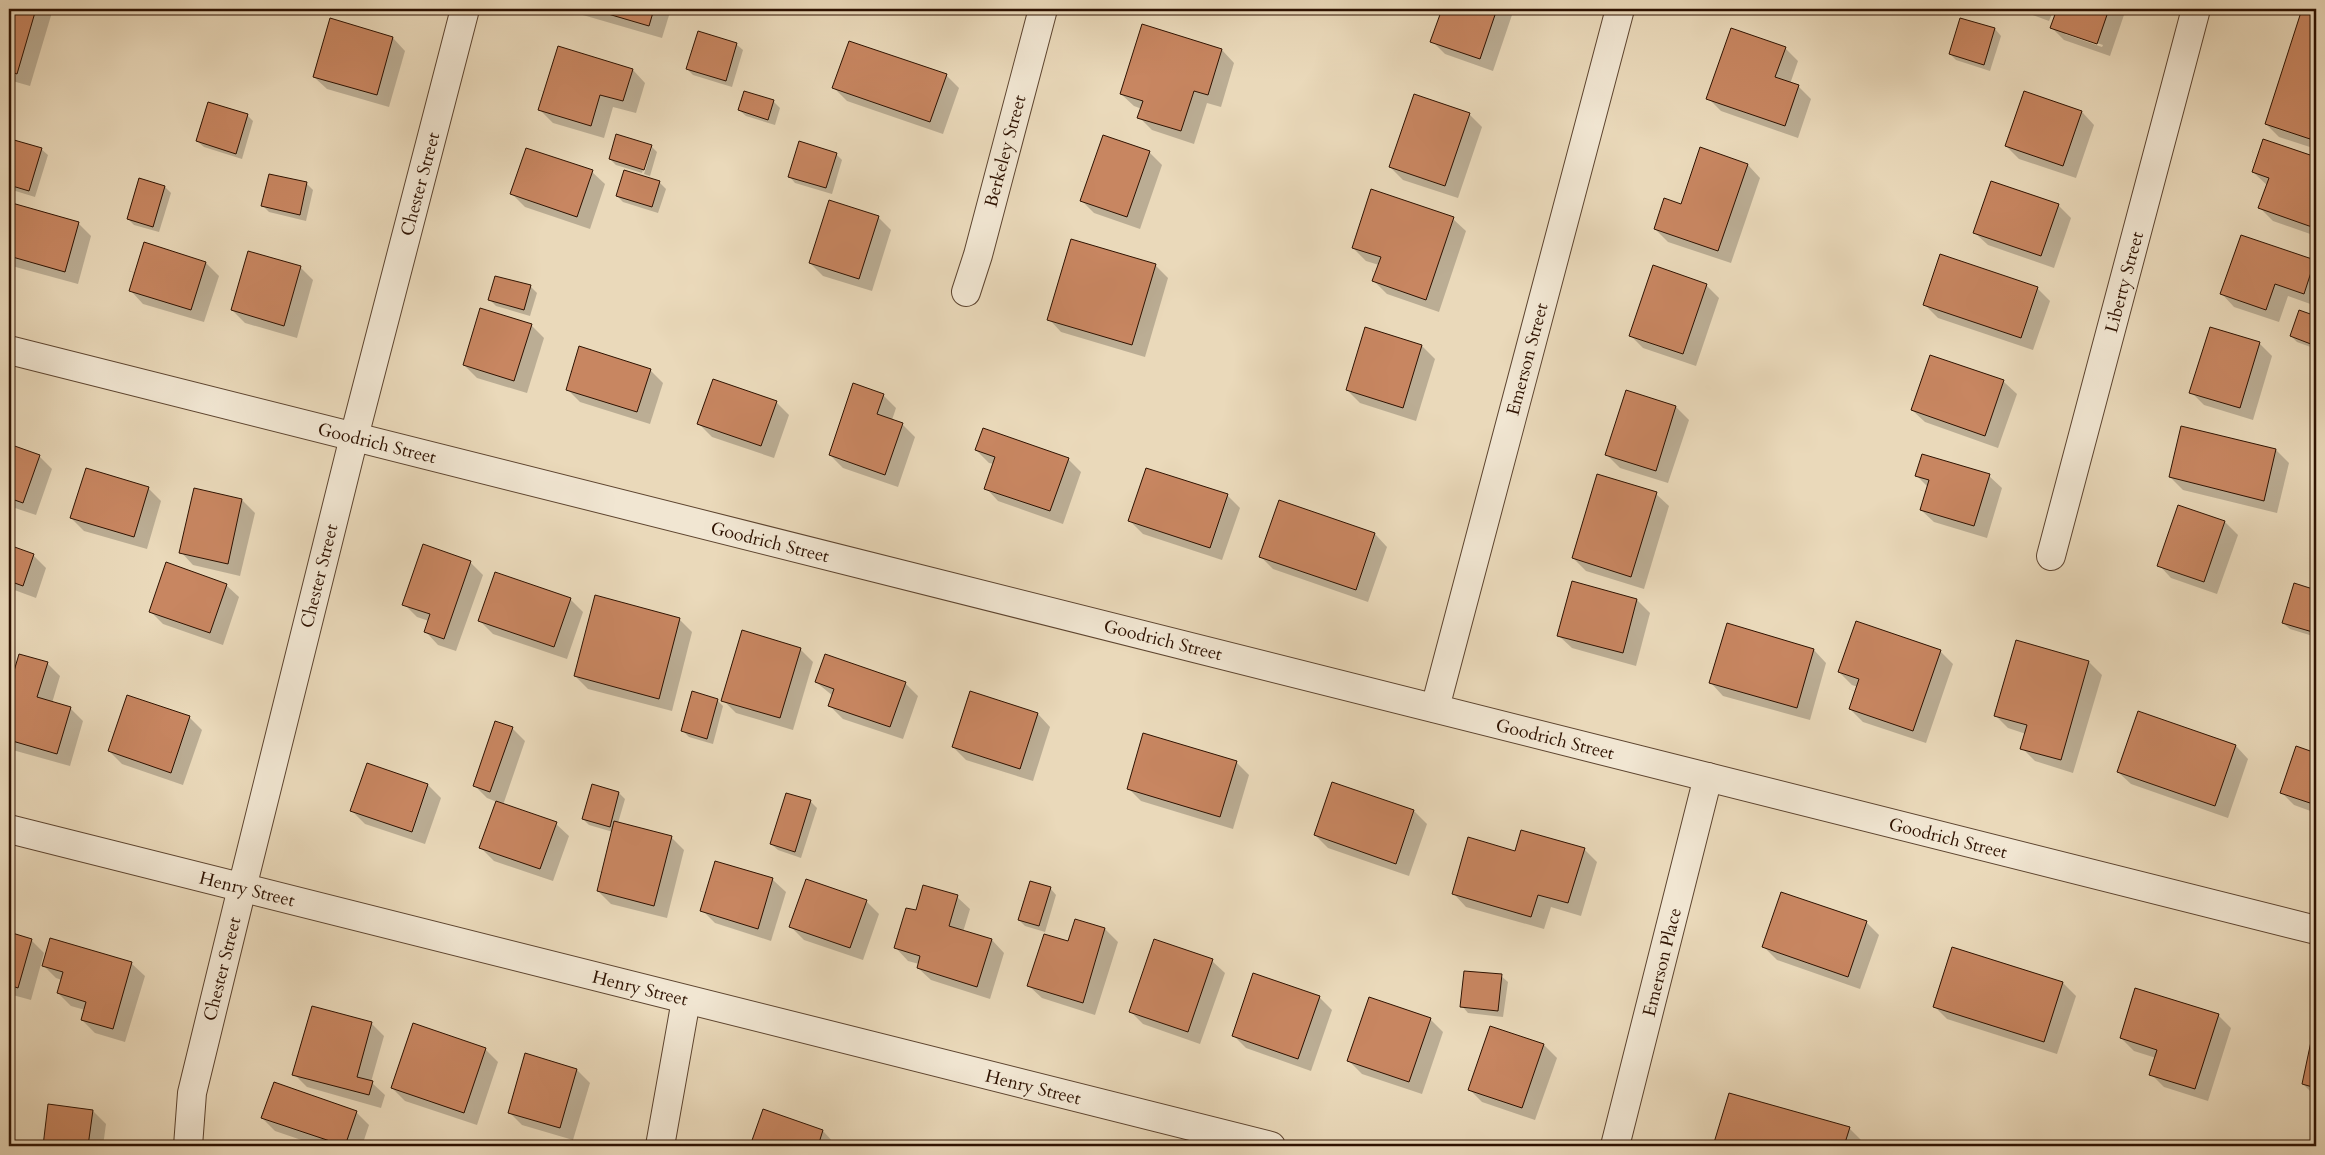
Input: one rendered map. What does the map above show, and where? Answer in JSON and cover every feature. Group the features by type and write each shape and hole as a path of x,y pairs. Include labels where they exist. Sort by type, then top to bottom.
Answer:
{"street":[{"name":"Chester Street","path":"188,1146 192,1093 242,888 354,437 466,9"},
{"name":"Berkeley Street","path":"966,292 978,255 1042,9"},
{"name":"Emerson Street","path":"1435,708 1620,9"},
{"name":"Liberty Street","path":"2051,556 2196,9"},
{"name":"Goodrich Street","path":"9,350 2316,930"},
{"name":"Emerson Place","path":"1615,1146 1708,777"},
{"name":"Henry Street","path":"9,829 1271,1146"},
{"path":"660,1146 686,1000"}],"building":[{"path":"9,9 36,9 17,74 9,71"},
{"path":"591,9 654,9 649,26"},
{"path":"1442,9 1497,9 1480,59 1430,42"},
{"path":"2057,9 2109,9 2097,44 2050,28"},
{"path":"2302,9 2316,9 2316,118 2310,139 2265,124"},
{"path":"330,18 393,37 377,95 313,77"},
{"path":"1960,18 1995,28 1984,65 1949,54"},
{"path":"1142,24 1222,49 1208,95 1194,91 1181,131 1137,118 1143,101 1120,94"},
{"path":"1731,28 1786,47 1775,77 1799,85 1785,126 1706,99"},
{"path":"698,31 737,43 726,81 686,69"},
{"path":"849,41 947,74 930,122 832,88"},
{"path":"558,46 633,69 623,101 600,95 591,126 538,110"},
{"path":"744,91 774,100 768,120 738,110"},
{"path":"2024,91 2082,111 2063,166 2005,146"},
{"path":"1414,94 1470,113 1445,186 1389,167"},
{"path":"208,102 248,114 236,154 196,141"},
{"path":"616,134 652,145 644,170 609,159"},
{"path":"1103,135 1150,151 1127,217 1080,201"},
{"path":"2263,139 2316,157 2316,214 2312,227 2258,208 2269,178 2252,172"},
{"path":"14,140 42,148 29,191 9,185 9,157"},
{"path":"799,141 837,153 826,188 788,177"},
{"path":"1700,147 1748,164 1718,251 1654,229 1664,198 1681,204"},
{"path":"526,148 593,170 577,217 510,194"},
{"path":"624,170 660,181 652,207 616,196"},
{"path":"269,174 307,182 300,215 261,206"},
{"path":"139,178 165,186 153,227 127,219"},
{"path":"1991,181 2059,204 2041,256 1973,233"},
{"path":"1371,189 1454,217 1426,300 1372,281 1381,257 1352,248"},
{"path":"829,200 879,216 859,279 809,263"},
{"path":"12,203 79,222 65,272 9,256 9,215"},
{"path":"2241,235 2315,260 2304,294 2275,284 2266,310 2220,294"},
{"path":"1071,239 1156,264 1132,345 1047,320"},
{"path":"144,242 206,262 191,310 129,291"},
{"path":"248,251 301,266 284,326 231,310"},
{"path":"1940,254 2038,287 2021,338 1923,305"},
{"path":"1653,265 1707,284 1683,354 1629,336"},
{"path":"495,276 531,285 524,310 488,300"},
{"path":"480,308 532,324 514,381 463,365"},
{"path":"2299,310 2316,316 2316,346 2290,336"},
{"path":"1365,327 1422,345 1403,408 1346,390"},
{"path":"2210,327 2260,342 2240,408 2189,393"},
{"path":"579,346 651,369 637,412 566,390"},
{"path":"1930,355 2004,380 1985,436 1911,410"},
{"path":"713,379 777,401 761,446 697,424"},
{"path":"853,383 884,394 877,414 903,423 885,475 829,455"},
{"path":"1626,390 1676,406 1656,471 1605,455"},
{"path":"2181,426 2276,449 2264,501 2169,477"},
{"path":"983,428 1069,458 1050,511 984,489 995,457 975,450"},
{"path":"9,444 40,455 23,503 9,498"},
{"path":"1922,454 1990,474 1974,526 1920,510 1929,480 1915,476"},
{"path":"86,468 149,487 134,537 70,518"},
{"path":"1146,468 1228,494 1210,548 1128,521"},
{"path":"1597,474 1657,492 1631,577 1572,558"},
{"path":"194,488 242,499 228,564 179,553"},
{"path":"1279,500 1375,533 1356,590 1259,557"},
{"path":"2178,505 2225,521 2204,582 2157,566"},
{"path":"423,544 471,561 444,639 424,632 430,614 402,605"},
{"path":"9,545 34,554 23,586 9,581"},
{"path":"166,562 227,584 210,633 149,612"},
{"path":"495,572 571,598 554,647 478,621"},
{"path":"1572,581 1637,599 1623,653 1557,636"},
{"path":"2294,583 2316,590 2316,633 2282,623"},
{"path":"595,595 680,618 659,699 574,676"},
{"path":"1856,621 1941,650 1913,731 1849,709 1859,679 1838,672"},
{"path":"1727,623 1814,649 1797,708 1709,683"},
{"path":"742,630 801,648 780,718 721,701"},
{"path":"2016,640 2089,661 2061,760 2020,749 2027,725 1994,716"},
{"path":"19,654 48,662 37,697 71,707 57,754 9,740 9,669 14,671"},
{"path":"825,654 906,682 890,727 828,706 834,689 815,682"},
{"path":"692,691 718,699 707,739 681,731"},
{"path":"970,691 1038,713 1020,769 952,747"},
{"path":"127,695 190,716 171,773 108,751"},
{"path":"2138,711 2236,745 2215,806 2117,772"},
{"path":"495,721 513,727 490,792 473,786"},
{"path":"1143,733 1237,761 1220,817 1127,789"},
{"path":"2296,746 2316,753 2316,805 2280,793"},
{"path":"367,763 428,784 412,832 350,811"},
{"path":"1332,782 1414,810 1396,864 1314,835"},
{"path":"592,784 619,792 610,827 582,819"},
{"path":"786,793 811,800 795,852 770,844"},
{"path":"496,801 557,822 540,869 479,848"},
{"path":"614,821 672,836 654,906 597,891"},
{"path":"1521,830 1585,848 1568,903 1538,895 1531,917 1452,894 1468,837 1515,851"},
{"path":"715,861 773,878 758,929 700,911"},
{"path":"806,879 867,900 850,948 789,927"},
{"path":"1030,881 1051,887 1039,926 1018,920"},
{"path":"923,885 958,895 949,926 992,939 977,987 917,968 920,956 894,948 906,908 916,910"},
{"path":"1781,892 1867,921 1848,977 1762,947"},
{"path":"1075,919 1105,928 1083,1003 1027,986 1044,934 1068,941"},
{"path":"9,932 32,939 18,988 9,985"},
{"path":"50,938 132,962 113,1029 81,1020 86,1002 57,993 63,972 42,966"},
{"path":"1154,939 1213,959 1188,1032 1129,1012"},
{"path":"1952,947 2063,982 2044,1042 1933,1007"},
{"path":"1464,971 1502,974 1498,1011 1460,1007"},
{"path":"1253,973 1320,996 1298,1059 1232,1036"},
{"path":"2135,988 2219,1014 2195,1089 2149,1075 2157,1050 2120,1038"},
{"path":"1369,997 1431,1018 1409,1082 1347,1061"},
{"path":"312,1006 372,1022 357,1077 373,1081 369,1095 292,1075"},
{"path":"413,1023 486,1048 464,1113 391,1088"},
{"path":"1490,1026 1544,1044 1522,1108 1468,1090"},
{"path":"2313,1032 2316,1033 2316,1088 2302,1084"},
{"path":"525,1053 577,1069 560,1128 508,1113"},
{"path":"274,1082 357,1111 345,1146 261,1118"},
{"path":"1729,1093 1850,1127 1844,1146 1713,1146"},
{"path":"48,1104 93,1110 88,1146 43,1146"},
{"path":"763,1109 823,1130 818,1146 750,1146"}]}
